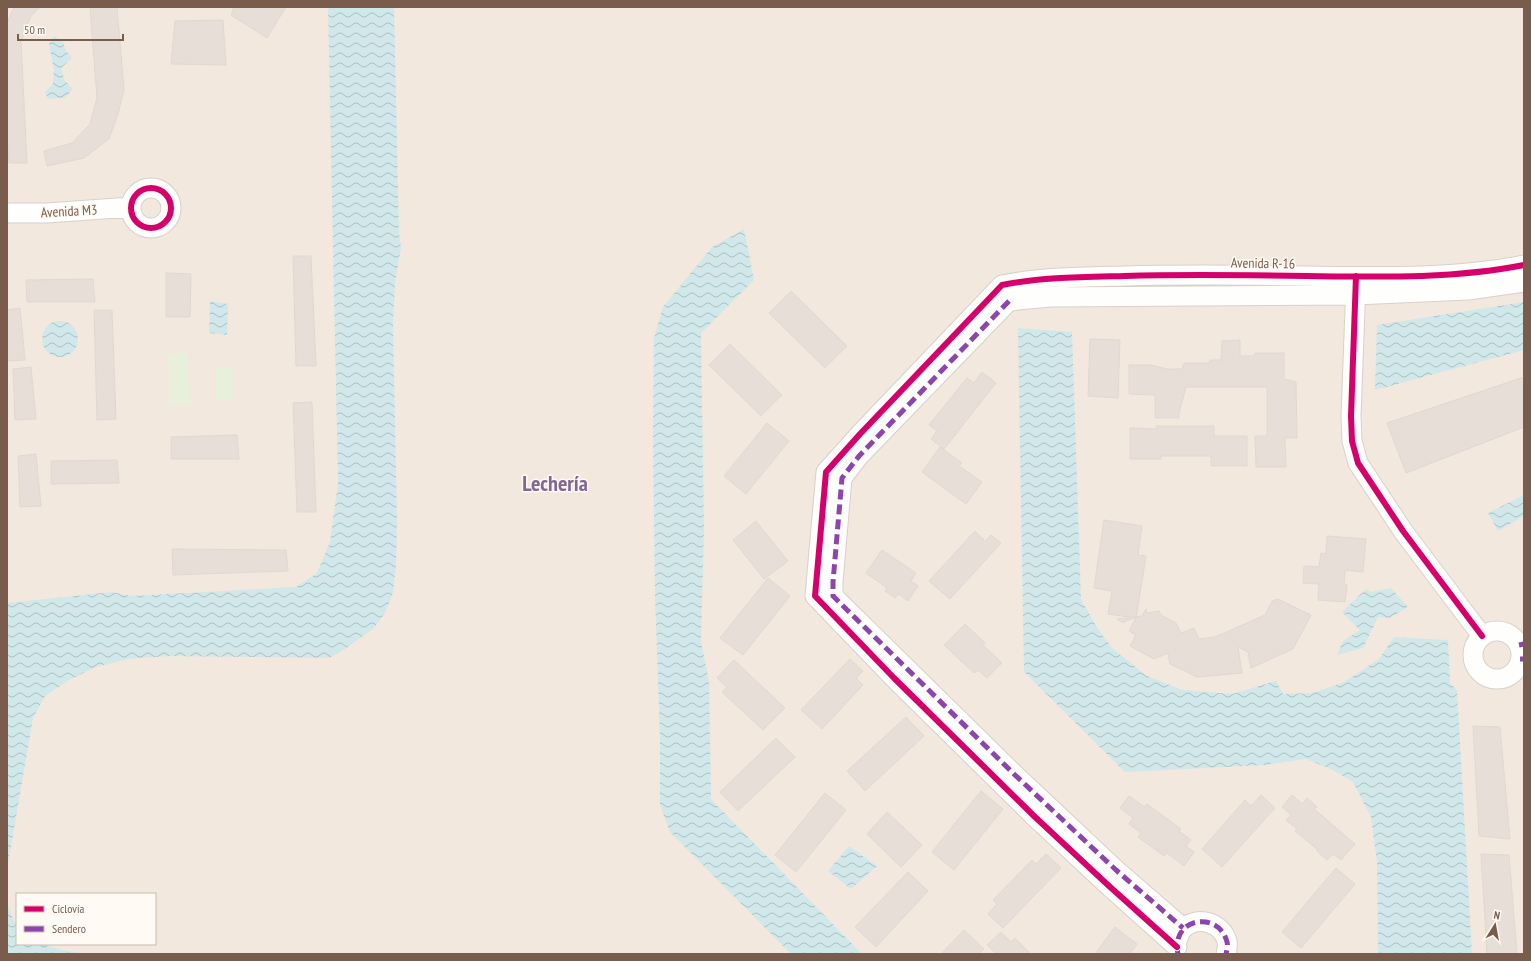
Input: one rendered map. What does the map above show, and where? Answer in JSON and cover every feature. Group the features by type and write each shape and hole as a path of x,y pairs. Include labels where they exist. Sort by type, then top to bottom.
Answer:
{"street":[{"name":"Avenida M3","path":"7,214 47,213 131,207"},
{"name":"Avenida R-16","path":"1005,293 1025,280 1077,277 1204,274 1356,276 1460,274 1524,265"},
{"path":"1356,276 1351,416 1352,441 1358,463 1402,532 1482,636"},
{"path":"1183,928 883,667 815,596 826,472 855,439 1005,293 1050,297 1355,295 1468,290 1524,282"},
{"path":"1498,631 1506,633 1514,638 1522,652 1515,670 1505,677 1497,678 1486,676 1477,668 1473,657 1475,646 1482,636 1489,632 1498,631"},
{"path":"969,741 1092,871 1178,950"},
{"path":"1178,950 1178,938 1183,928 1194,922 1202,921 1218,927 1223,932 1228,942 1226,954"}],"shaded area":[{"path":"7,7 1524,7 1524,954 7,954"}],"green space":[{"path":"186,352 191,404 170,405 168,355"},
{"path":"215,366 234,369 232,400 215,398"}],"water":[{"path":"328,7 394,7 399,233 401,248 395,282 393,324 397,521 396,564 393,593 385,613 374,628 345,649 329,658 168,656 128,659 96,667 69,680 45,696 33,718 7,870 7,603 112,592 131,596 296,587 317,573 330,542 338,483"},
{"path":"54,36 63,42 66,51 72,58 61,68 65,81 73,89 65,98 48,99 45,92 53,84 54,70 49,44"},
{"path":"744,229 754,280 701,333 704,529 701,641 709,682 711,799 862,954 791,954 670,832 660,805 660,739 655,596 653,434 654,338 663,307 712,247"},
{"path":"210,301 228,304 227,335 209,333"},
{"path":"1524,302 1524,350 1375,390 1377,325"},
{"path":"64,321 73,326 77,332 77,346 73,352 64,357 56,357 47,352 43,346 42,335 47,326 53,322"},
{"path":"1018,328 1072,332 1081,599 1096,626 1112,648 1147,676 1183,690 1232,694 1276,681 1283,694 1313,693 1344,682 1379,659 1394,637 1448,640 1450,683 1457,690 1472,954 1378,954 1377,863 1371,817 1353,782 1331,769 1306,759 1265,765 1125,772 1024,672"},
{"path":"1524,495 1524,516 1498,531 1488,513"},
{"path":"1391,588 1408,607 1390,618 1378,617 1363,648 1337,655 1343,641 1360,630 1342,612 1366,589 1370,592"},
{"path":"849,846 877,866 851,889 828,871"},
{"path":"7,904 16,924 16,945 46,945 61,950 89,954 7,954"}],"building":[{"path":"14,7 40,7 31,16 21,42 27,163 9,163 7,138 7,23"},
{"path":"90,7 117,7 124,90 118,114 109,139 84,158 47,166 44,151 72,143 90,124 97,98"},
{"path":"234,7 286,7 267,38 231,15"},
{"path":"223,20 226,65 171,64 175,21"},
{"path":"293,256 311,256 316,366 296,366"},
{"path":"166,273 191,274 190,317 166,317"},
{"path":"93,279 95,302 27,302 26,280"},
{"path":"791,291 847,346 825,368 769,313"},
{"path":"20,308 25,360 7,361 7,310"},
{"path":"94,310 112,310 116,419 97,420"},
{"path":"1090,339 1120,340 1118,398 1088,396"},
{"path":"1240,340 1240,356 1254,356 1255,353 1284,353 1284,379 1296,382 1297,438 1285,438 1286,467 1256,467 1255,436 1267,436 1267,387 1186,387 1179,418 1155,418 1155,395 1129,394 1129,365 1152,365 1167,369 1182,369 1184,363 1209,363 1210,360 1221,360 1222,341"},
{"path":"730,344 782,395 761,416 709,365"},
{"path":"31,367 36,419 15,420 13,369"},
{"path":"982,372 996,383 944,449 931,439 937,431 929,425 967,378 974,383"},
{"path":"1524,377 1524,427 1406,473 1387,423"},
{"path":"312,402 316,512 297,512 293,403"},
{"path":"767,423 789,441 746,494 724,476"},
{"path":"1156,426 1214,426 1214,436 1247,436 1247,466 1211,466 1211,456 1161,456 1161,459 1130,459 1130,428 1157,429"},
{"path":"237,435 239,459 171,459 171,437"},
{"path":"940,447 962,463 959,466 982,482 966,504 922,472"},
{"path":"36,454 41,506 20,507 18,456"},
{"path":"117,460 119,483 51,484 51,461"},
{"path":"1104,520 1142,526 1138,555 1146,556 1136,618 1108,614 1112,591 1094,588"},
{"path":"756,521 788,561 764,579 733,540"},
{"path":"975,531 985,541 991,535 1001,543 950,599 929,581"},
{"path":"1327,536 1366,539 1363,572 1345,570 1344,585 1347,585 1345,602 1318,600 1319,584 1303,583 1304,566 1319,567 1321,553 1326,554"},
{"path":"172,549 286,550 288,571 173,575"},
{"path":"882,550 916,573 911,581 918,586 908,601 899,594 895,598 885,591 887,588 866,573"},
{"path":"768,578 790,596 743,655 720,638"},
{"path":"1278,599 1311,615 1293,649 1251,668 1248,652 1238,647 1242,673 1197,677 1170,664 1168,653 1154,659 1130,646 1136,635 1129,631 1136,617 1124,623 1117,619 1142,616 1146,609 1147,613 1159,611 1161,615 1176,623 1181,633 1194,628 1199,639 1215,637 1265,615 1272,601"},
{"path":"965,624 985,643 983,645 1002,663 987,678 978,670 974,673 944,645"},
{"path":"850,659 863,671 856,678 863,685 822,729 801,710"},
{"path":"734,660 785,708 763,730 722,692 727,687 717,678"},
{"path":"906,717 924,736 865,791 847,771"},
{"path":"1473,726 1500,727 1510,839 1479,836"},
{"path":"776,738 795,757 738,811 720,792"},
{"path":"981,791 1003,809 954,870 932,852"},
{"path":"825,793 846,810 796,872 775,855"},
{"path":"1261,795 1275,808 1222,867 1202,849 1245,800 1251,806"},
{"path":"1292,795 1302,804 1307,798 1317,807 1314,809 1355,844 1341,860 1333,854 1327,860 1317,851 1318,850 1295,831 1297,829 1286,820 1291,815 1282,807"},
{"path":"1129,796 1145,807 1147,804 1181,829 1179,831 1191,840 1186,846 1194,852 1184,866 1167,853 1164,856 1138,837 1141,833 1129,824 1133,818 1120,808"},
{"path":"887,812 922,845 901,867 867,834"},
{"path":"1046,854 1061,868 1003,928 988,914 997,904 993,900 1032,860 1036,864"},
{"path":"1481,854 1509,855 1517,954 1487,954"},
{"path":"1336,868 1355,884 1301,948 1282,932"},
{"path":"908,872 928,891 876,947 855,927"},
{"path":"1115,927 1137,944 1130,954 1095,954"},
{"path":"964,930 984,949 979,954 941,954"},
{"path":"1001,932 1011,942 1015,938 1031,954 997,954 987,945"}],"marked path":[{"path":"1009,301 859,456 842,478 833,596 1015,775 1116,870 1183,928"},
{"path":"1519,645 1524,644"},
{"path":"1178,954 1177,942 1181,932 1196,922 1206,922 1215,925 1222,932 1227,943 1226,954"}],"cycle path":[{"path":"155,188 162,191 168,197 171,208 170,216 162,225 155,228 147,228 140,225 132,216 131,204 134,197 143,189 155,188"},
{"path":"1177,947 1034,816 894,678 815,596 826,472 860,434 1002,285 1032,280 1148,275 1361,277 1443,275 1497,270 1524,265"},
{"path":"1356,276 1351,416 1352,441 1358,463 1403,531 1482,636"}],"district":[{"name":"Lechería","path":"555,483"}]}
